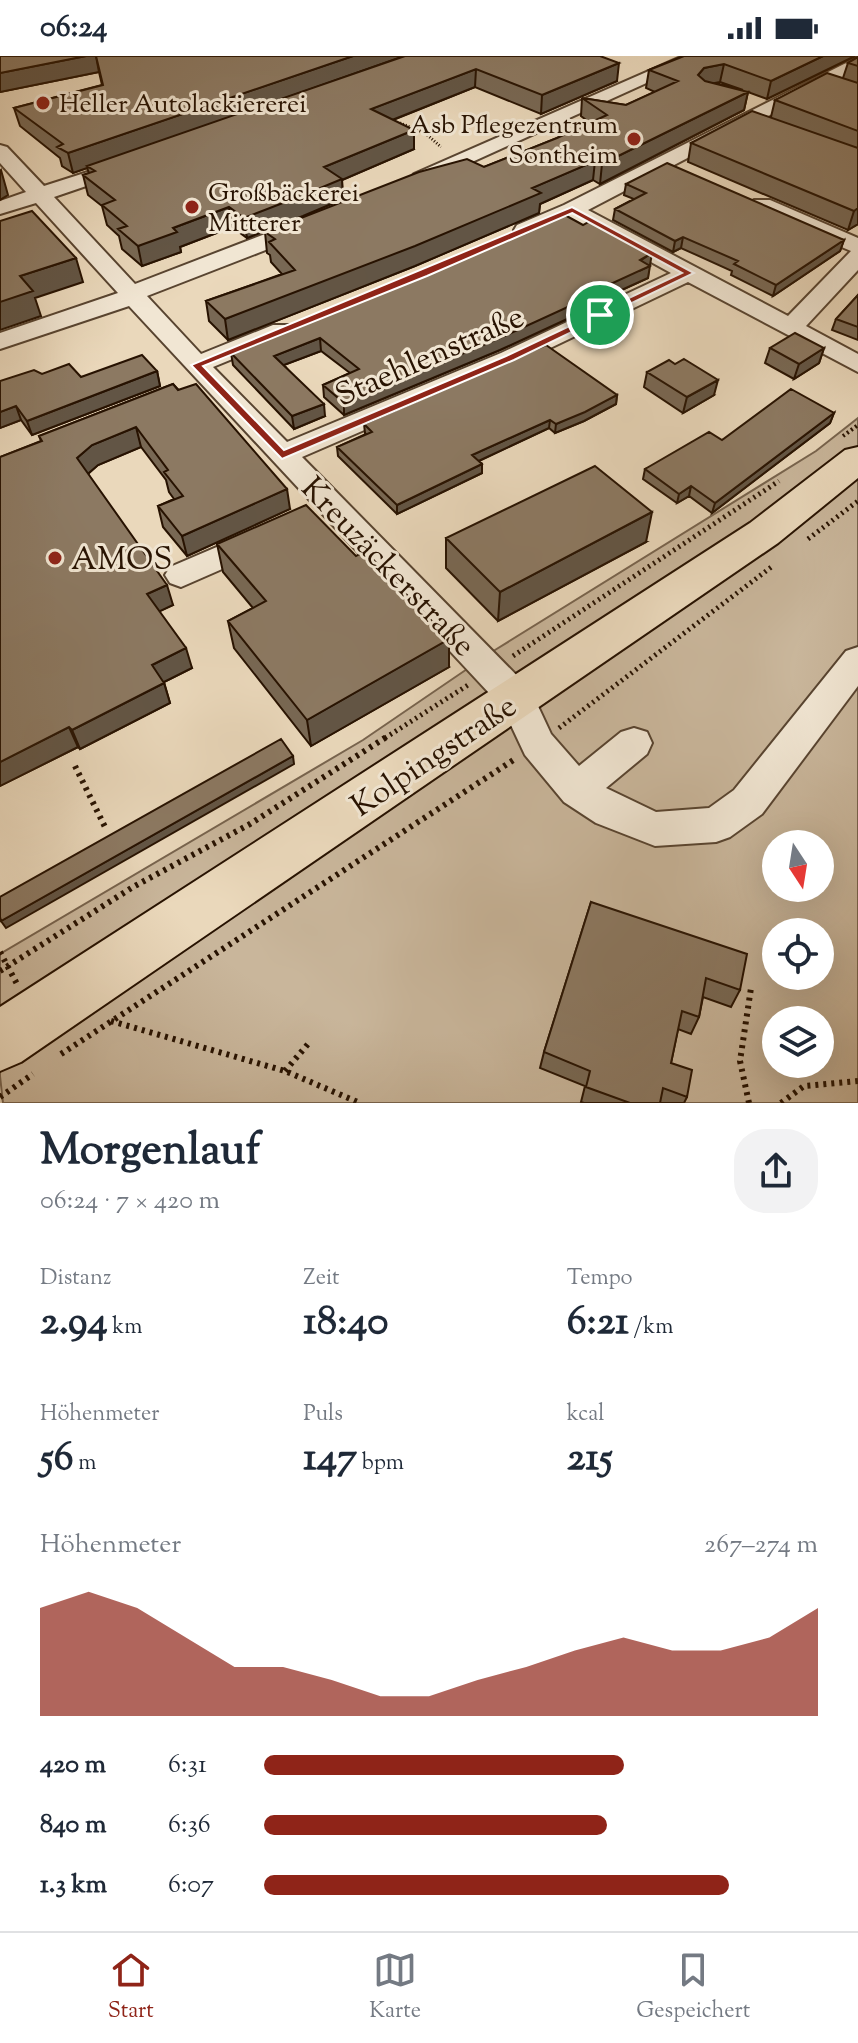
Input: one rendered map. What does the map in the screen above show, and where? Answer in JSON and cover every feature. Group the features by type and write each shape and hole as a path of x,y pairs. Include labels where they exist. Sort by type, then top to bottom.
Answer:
{"main road":[{"name":"Kolpingstraße","path":"0,1041 504,685 764,533 847,450"}],"street":[{"path":"646,56 674,66"},
{"path":"398,187 697,56"},
{"path":"505,239 572,210 664,162 743,109 769,108 858,62"},
{"path":"822,82 846,91"},
{"path":"743,109 774,130"},
{"name":"Kreuzäckerstraße","path":"0,151 133,295 196,378 282,455 308,518 504,685 538,744 577,790 610,811 655,829 716,825 748,802 858,660"},
{"path":"0,208 147,158"},
{"path":"664,162 692,174"},
{"path":"747,198 858,246"},
{"path":"572,210 858,364"},
{"path":"0,341 133,295 326,218"},
{"path":"791,328 858,256"},
{"name":"Staehlenstraße","path":"282,455 510,358 689,273"},
{"path":"196,378 296,325"},
{"path":"181,575 308,518"},
{"path":"577,790 634,743"}],"path":[{"path":"847,450 858,425"},
{"path":"0,971 133,887 504,685 788,475"},
{"path":"797,548 858,501"},
{"path":"59,1056 538,744 785,557"},
{"path":"75,766 105,827"},
{"path":"0,952 9,964"},
{"path":"749,1103 740,1061 751,988"},
{"path":"111,1021 285,1071 360,1103"},
{"path":"285,1071 308,1044"},
{"path":"0,1097 46,1064"},
{"path":"781,1103 804,1086 858,1081"}],"shaded area":[{"path":"858,418 858,1103 3,1103 0,1076 0,954 363,740 495,650 816,451"}],"building":[{"path":"0,56 86,56 0,73"},
{"path":"96,56 353,56 68,153 57,147 63,144 14,108 103,85"},
{"path":"405,56 600,56 619,63 542,95 476,69 371,109 414,130 324,167 342,179 244,218 229,207 173,228 177,232 138,246 118,229 127,226 102,205 115,200 83,175 95,171 87,166"},
{"path":"684,56 823,56 771,81 724,64 704,68 698,75 705,81 748,92 602,164 595,161 532,188 541,193 415,246 225,319 206,301 295,270 269,242 275,239 265,232 419,172 467,159 484,167 557,138 607,115 582,98 626,105 678,81 649,70"},
{"path":"858,57 858,66 848,63"},
{"path":"827,73 858,83 858,131 775,100"},
{"path":"752,111 858,148 858,208 854,211 691,143"},
{"path":"667,163 844,240 776,285 734,264 738,261 683,237 675,241 615,209 646,193 626,184"},
{"path":"32,211 76,258 20,276 33,291 0,302 0,221"},
{"path":"563,214 583,225 592,220 652,253 640,260 650,266 500,338 344,403 323,385 359,369 320,338 274,356 324,404 292,416 231,353 246,347 244,345 433,270"},
{"path":"858,295 858,327 836,319"},
{"path":"795,333 824,348 799,364 770,348"},
{"path":"546,345 617,395 556,424 550,420 472,455 482,464 397,505 337,447 372,432 364,424"},
{"path":"142,355 157,371 27,421 16,406 0,412 0,381 34,370 42,374 69,364 81,377"},
{"path":"684,359 718,380 687,397 647,372 669,360 675,364"},
{"path":"173,384 178,390 196,384 287,489 182,536 158,506 183,496 136,427 92,445 77,458 167,585 147,594 186,648 152,665 164,683 72,730 69,727 0,762 0,457 42,441 39,436"},
{"path":"791,389 834,413 715,503 691,486 679,494 645,469 709,432 722,440"},
{"path":"595,466 652,512 500,592 446,538"},
{"path":"306,505 356,556 365,551 449,639 307,720 228,621 266,601 217,544"},
{"path":"281,739 293,756 1,921 0,897"},
{"path":"591,902 747,954 740,990 706,978 699,1017 682,1011 671,1063 692,1070 687,1097 663,1088 660,1103 630,1103 586,1087 590,1071 544,1052"}],"place":[{"name":"Heller Autolackiererei","path":"43,103"},
{"name":"Asb Pflegezentrum Sontheim","path":"634,139"},
{"name":"Großbäckerei Mitterer","path":"192,207"},
{"name":"AMOS","path":"55,558"}],"route":[{"path":"572,210 689,273 600,315 510,358 282,455 196,365 424,274 572,210"}]}
